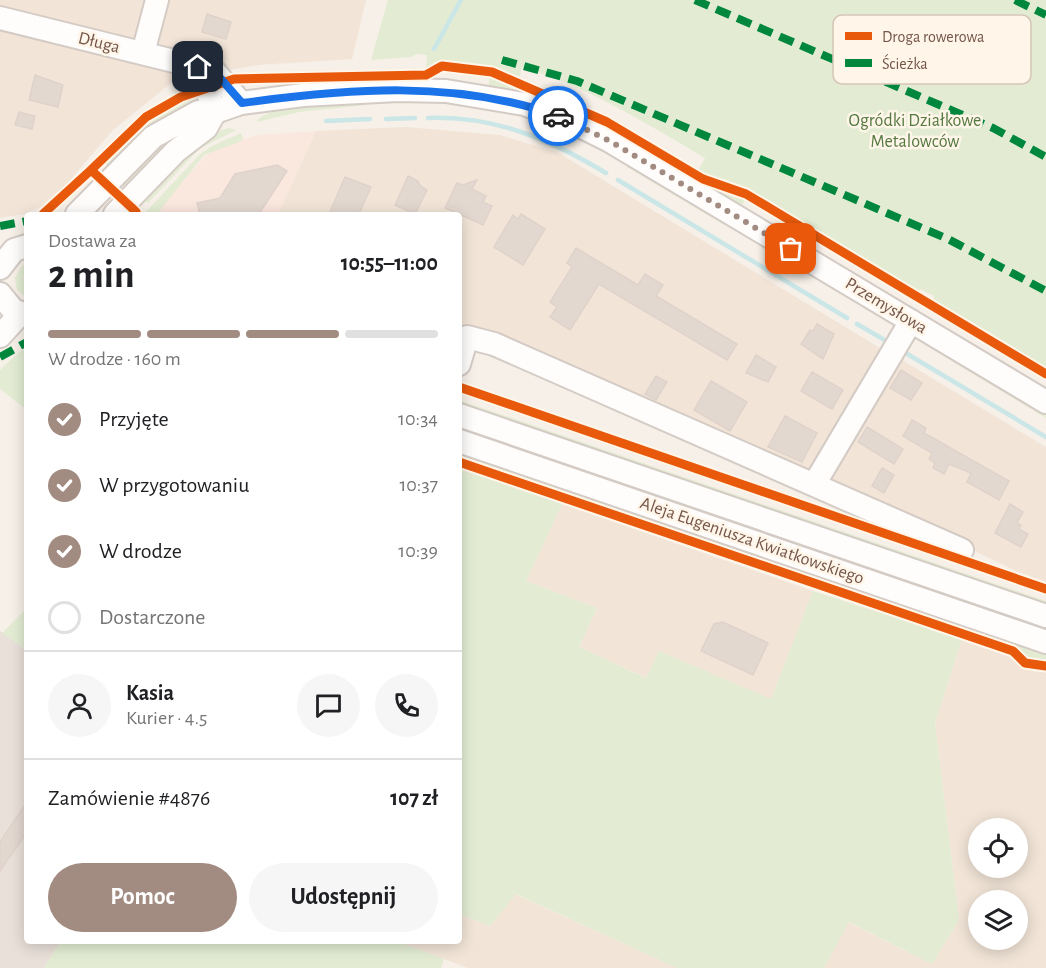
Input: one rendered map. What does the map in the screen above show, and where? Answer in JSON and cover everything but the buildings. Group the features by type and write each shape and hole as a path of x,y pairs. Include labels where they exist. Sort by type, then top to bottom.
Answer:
{"street":[{"path":"142,53 157,0"},
{"name":"Długa","path":"0,18 214,71 242,103"},
{"path":"118,212 176,151 206,128 215,112 198,67"},
{"name":"Przemysłowa","path":"79,212 153,137 198,112 215,112 242,103 303,95 409,90 446,91 524,104 570,121 610,141 1046,402"},
{"path":"2,260 14,250 24,247"},
{"path":"0,336 24,314 1,297"},
{"path":"815,483 911,321"},
{"path":"463,336 542,364 962,550"},
{"name":"Aleja Eugeniusza Kwiatkowskiego","path":"462,416 1046,616"},
{"name":"Aleja Eugeniusza Kwiatkowskiego","path":"462,442 1046,642"}],"shaded area":[{"path":"0,0 366,0 352,59 258,65 175,80 113,130 65,186 44,205 24,212 24,214 0,218"},
{"path":"406,127 500,135 557,152 885,351 812,475 509,341 462,329 462,212 279,212 316,131"},
{"path":"316,131 279,212 157,212 204,157 221,145 259,135"},
{"path":"897,357 1046,447 1046,582 1016,571 826,479"},
{"path":"562,504 813,591 771,700 659,651 647,678 579,647 597,608 526,581"},
{"path":"0,631 24,648 24,944 59,944 44,968 0,968"},
{"path":"962,639 1011,657 1024,668 1035,672 1046,671 1046,968 824,968 848,922 932,964 959,920 935,723"},
{"path":"515,894 677,968 468,968 404,944 462,944 462,915 490,926"}],"green space":[{"name":"Ogródki Działkowe Metalowców","path":"388,0 1046,0 1046,368 933,300 934,296 921,289 919,292 749,190 698,171 705,158 616,107 571,85 522,67 519,80 485,67 461,62 426,69 427,55 416,54 411,57 371,60"},
{"path":"490,77 701,183 746,198 740,209 488,89"},
{"path":"195,97 192,103 106,168 106,164 146,123 169,107"},
{"path":"363,101 367,105 299,112 257,122 274,111 289,108"},
{"path":"191,122 127,190 119,182 149,152"},
{"path":"229,128 236,130 199,149 148,203 140,200 192,148 204,139"},
{"path":"241,133 243,139 204,155 159,212 146,212 199,155 212,146"},
{"path":"630,165 726,223 726,226 627,167"},
{"path":"24,265 24,296 17,290 15,278"},
{"path":"926,343 1046,412 1046,418 927,346"},
{"path":"24,350 24,408 0,389 0,370"},
{"path":"462,392 1046,592 1046,595 462,395"},
{"path":"462,401 1046,601 1046,607 463,407"},
{"path":"462,424 831,554 462,433"},
{"path":"462,451 828,576 833,583 462,457"},
{"path":"462,470 562,504 526,581 597,608 579,647 646,678 659,651 771,699 813,591 962,639 935,723 959,920 932,964 849,922 824,968 677,968 516,894 490,926 462,915"},
{"path":"869,591 999,635 1002,642 863,594"},
{"path":"24,611 24,648 2,633"},
{"path":"1020,642 1046,651 1046,661 1027,657 1014,646"},
{"path":"59,944 404,944 444,959 441,968 44,968"}],"waterway":[{"path":"434,49 461,0"},
{"path":"386,119 415,118"},
{"path":"428,118 452,118 499,125 543,140 606,173"},
{"path":"326,121 370,119"},
{"path":"618,180 847,318"},
{"path":"857,324 888,342"},
{"path":"904,352 1046,437"}],"marked path":[{"path":"695,0 833,59"},
{"path":"1015,0 1046,15"},
{"path":"502,60 577,81 948,239 1046,291"},
{"path":"891,84 993,128 1046,157"},
{"path":"0,226 24,222"},
{"path":"0,357 24,344"}],"cycle path":[{"path":"91,170 146,117 181,97 234,79 426,75 442,66 492,72 607,122 703,179 746,194 1046,374"},
{"path":"45,212 91,170 136,212"},
{"path":"462,388 1046,589"},
{"path":"462,463 1013,651 1025,663 1046,666"}],"way so far":[{"path":"558,116 610,141 791,249"}],"route":[{"path":"198,67 214,71 242,103 303,95 398,90 446,91 524,104 558,116"}]}
